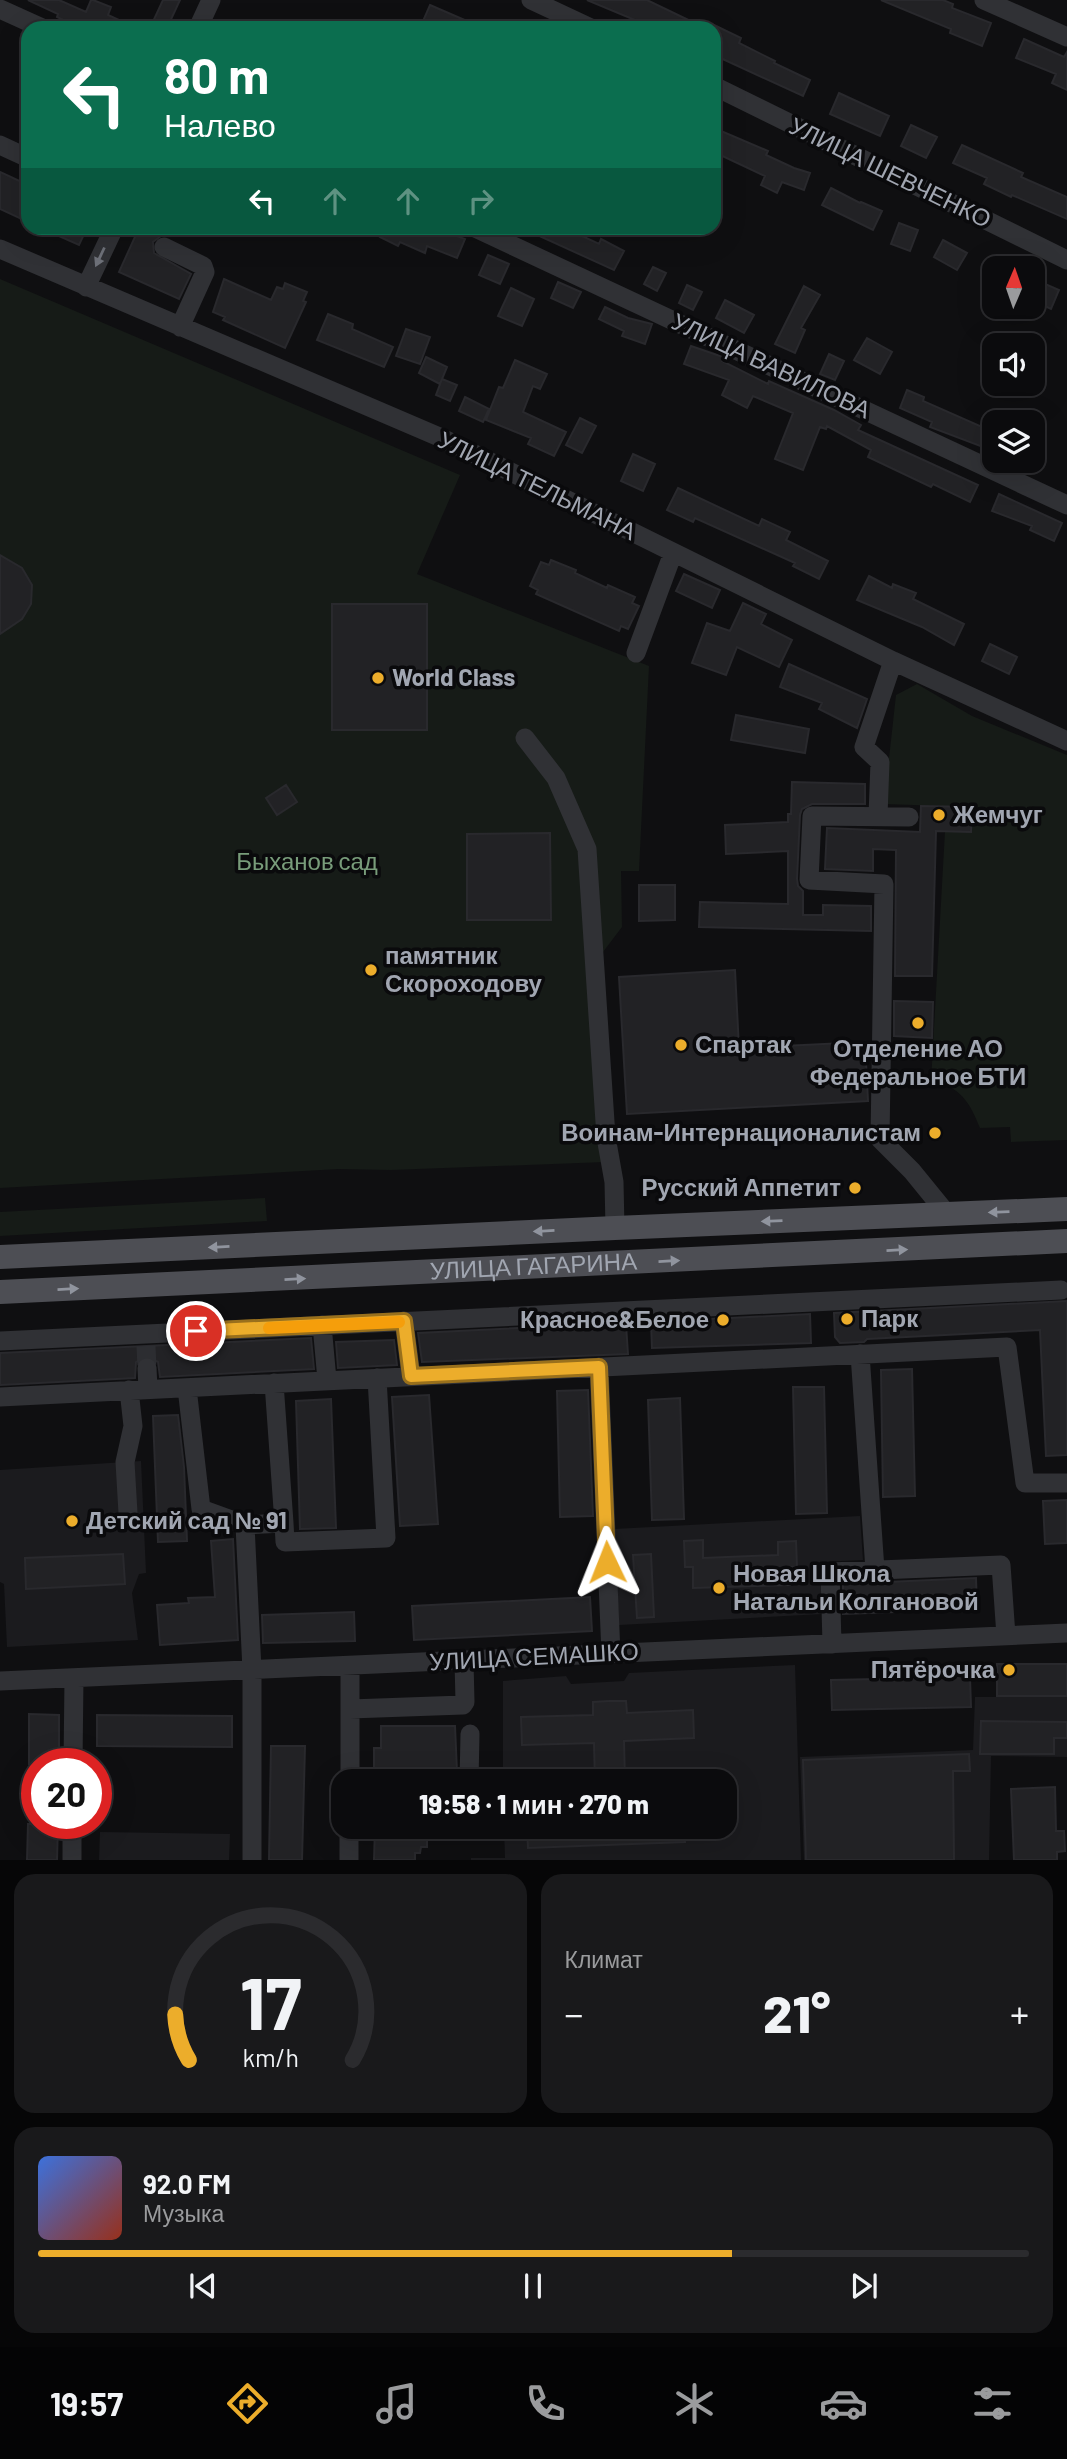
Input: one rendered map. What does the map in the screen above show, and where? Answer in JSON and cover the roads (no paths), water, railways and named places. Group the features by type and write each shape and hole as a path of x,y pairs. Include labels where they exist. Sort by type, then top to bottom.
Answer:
{"main road":[{"name":"УЛИЦА ГАГАРИНА","path":"0,1257 1067,1209"},
{"name":"УЛИЦА ГАГАРИНА","path":"0,1292 1067,1241"},
{"path":"166,1250 152,1254 147,1268 153,1280 167,1285"}],"street":[{"path":"201,21 211,0"},
{"path":"531,0 576,21"},
{"path":"984,0 1067,37"},
{"path":"0,9 27,21"},
{"name":"УЛИЦА ШЕВЧЕНКО","path":"721,89 1067,260"},
{"path":"0,145 21,155"},
{"path":"86,287 111,235"},
{"name":"УЛИЦА ВАВИЛОВА","path":"490,235 1067,505"},
{"path":"164,247 202,266 205,272 180,327"},
{"name":"УЛИЦА ТЕЛЬМАНА","path":"0,249 444,439 893,661 1067,741"},
{"path":"635,653 673,553"},
{"path":"878,816 880,762 864,747 893,661"},
{"path":"525,738 556,778 587,849 606,1137 614,1182 615,1228"},
{"path":"908,817 812,816 809,880 884,884 880,1139 912,1171 947,1214"},
{"path":"0,1340 145,1340 322,1325 1061,1290"},
{"path":"404,1321 411,1376"},
{"path":"322,1325 327,1380"},
{"path":"0,1397 1007,1347 1025,1483 1067,1483"},
{"path":"860,1354 875,1570"},
{"path":"599,1367 611,1654"},
{"path":"128,1513 125,1462 139,1390 147,1368"},
{"path":"274,1383 285,1542 386,1538 377,1378"},
{"path":"187,1388 201,1509 245,1525 284,1523"},
{"path":"245,1525 252,1670 251,1860"},
{"path":"832,1644 830,1572 1001,1565 1006,1636"},
{"name":"УЛИЦА СЕМАШКО","path":"0,1681 1067,1633"},
{"path":"350,1709 463,1705 466,1702 464,1661"},
{"path":"350,1666 350,1769"},
{"path":"73,1748 74,1678"},
{"path":"469,1769 470,1734"},
{"path":"72,1839 72,1860"},
{"path":"349,1839 349,1860"}],"tunnel":[{"path":"146,1346 147,1368"}],"place":[{"name":"World Class","path":"378,678"},
{"name":"Жемчуг","path":"939,815"},
{"name":"памятник Скороходову","path":"371,970"},
{"name":"Отделение АО Федеральное БТИ","path":"918,1023"},
{"name":"Спартак","path":"681,1045"},
{"name":"Воинам-Интернационалистам","path":"935,1133"},
{"name":"Русский Аппетит","path":"855,1188"},
{"name":"Парк","path":"847,1319"},
{"name":"Красное&Белое","path":"723,1320"},
{"name":"Детский сад № 91","path":"72,1521"},
{"name":"Новая Школа Натальи Колгановой","path":"719,1588"},
{"name":"Пятёрочка","path":"1009,1670"}],"park label":[{"name":"Быханов сад","path":"307,862"}]}
